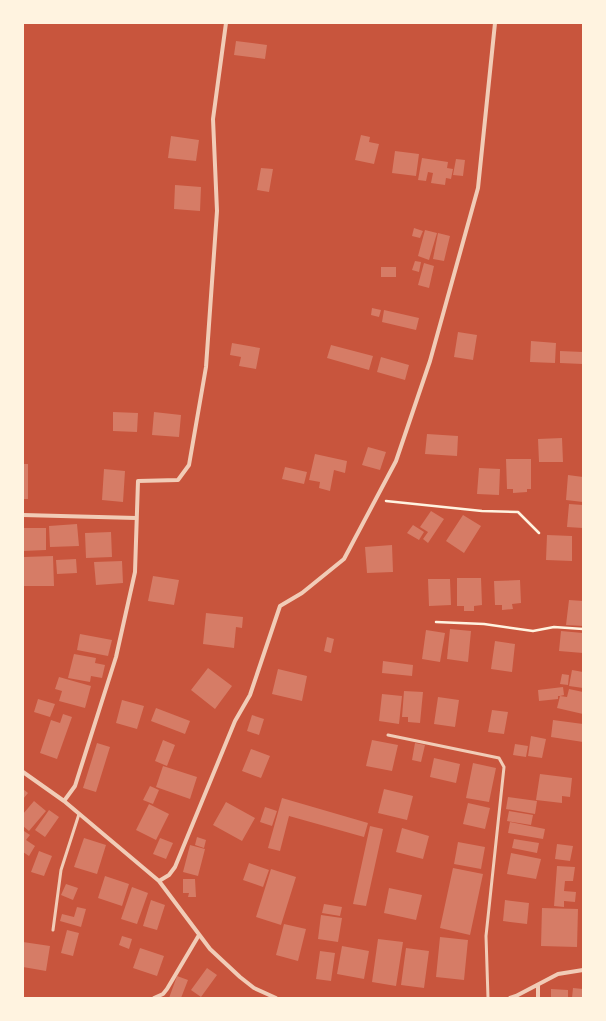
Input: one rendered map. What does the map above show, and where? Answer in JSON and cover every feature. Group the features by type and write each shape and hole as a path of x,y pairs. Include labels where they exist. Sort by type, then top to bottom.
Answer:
{"street":[{"path":"64,801 75,786 116,657 135,572 138,481 178,480 189,465 206,367 217,211 213,119 226,23"},
{"path":"159,881 169,875 175,867 235,721 250,695 280,606 302,593 344,559 396,461 430,361 478,188 494,23"},
{"path":"23,515 136,518"},
{"path":"23,772 64,801 159,881 210,949 254,988 276,998"},
{"path":"154,998 162,994 167,989 199,935"},
{"path":"510,998 558,974 583,970"},
{"path":"538,985 538,998"}],"lane":[{"path":"388,736 499,758 504,768 486,936 488,998"},
{"path":"53,930 61,870 79,814"}],"path":[{"path":"376,500 482,511 518,512 539,533"},
{"path":"436,622 484,624 533,632 554,627 583,629"}],"building":[{"path":"236,41 267,45 265,59 234,55"},
{"path":"361,135 370,137 369,142 379,144 374,164 355,160"},
{"path":"171,136 199,140 196,161 168,158"},
{"path":"395,151 419,154 416,176 392,173"},
{"path":"422,158 448,162 447,168 453,169 451,179 446,178 445,185 431,183 433,173 428,172 426,181 418,180"},
{"path":"456,159 465,160 463,176 453,175"},
{"path":"261,168 273,169 269,192 257,190"},
{"path":"175,185 201,187 200,211 174,209"},
{"path":"414,228 423,231 420,238 412,236"},
{"path":"425,230 437,233 429,260 418,256"},
{"path":"438,233 450,236 444,261 433,259"},
{"path":"415,261 421,262 419,272 412,270"},
{"path":"424,263 434,266 429,288 418,285"},
{"path":"381,267 396,267 396,277 381,277"},
{"path":"372,308 381,310 379,317 371,315"},
{"path":"384,310 419,318 416,330 382,322"},
{"path":"458,332 477,335 473,360 454,357"},
{"path":"531,341 556,343 555,363 530,362"},
{"path":"232,343 260,348 256,369 239,366 241,357 230,355"},
{"path":"331,345 373,356 369,370 327,358"},
{"path":"560,351 583,352 583,364 560,363"},
{"path":"381,357 409,365 405,380 377,372"},
{"path":"113,412 138,413 137,432 113,431"},
{"path":"154,412 181,415 179,437 152,435"},
{"path":"427,434 458,436 457,456 425,454"},
{"path":"562,438 563,462 539,462 538,439"},
{"path":"368,447 386,452 380,470 362,465"},
{"path":"315,454 347,461 345,473 334,470 330,491 319,488 320,482 309,480"},
{"path":"506,459 531,459 531,489 527,489 527,492 513,493 513,489 507,489"},
{"path":"23,464 28,464 28,499 23,499"},
{"path":"285,467 307,472 304,484 282,479"},
{"path":"479,468 500,469 499,495 477,494"},
{"path":"104,469 125,471 123,502 102,500"},
{"path":"568,475 583,477 583,502 566,500"},
{"path":"569,504 583,505 583,528 567,527"},
{"path":"431,511 444,519 428,543 423,539 428,532 420,527"},
{"path":"463,515 481,526 464,553 446,541"},
{"path":"77,524 79,546 50,547 49,526"},
{"path":"413,525 424,532 419,540 407,533"},
{"path":"23,528 46,528 46,550 23,551"},
{"path":"111,532 112,557 86,558 85,533"},
{"path":"547,535 572,536 572,561 546,560"},
{"path":"392,545 393,572 367,573 365,547"},
{"path":"53,556 54,586 24,586 24,557"},
{"path":"76,559 77,573 57,574 56,560"},
{"path":"122,561 123,583 96,585 94,562"},
{"path":"153,576 179,580 174,605 148,601"},
{"path":"457,578 481,578 482,605 474,606 474,611 464,611 464,606 457,606"},
{"path":"428,579 450,579 451,605 429,606"},
{"path":"520,580 521,603 512,604 513,609 502,610 502,605 495,605 494,581"},
{"path":"569,600 583,601 583,626 566,625"},
{"path":"206,613 243,617 242,628 236,627 234,648 203,644"},
{"path":"450,629 471,631 468,662 447,659"},
{"path":"426,630 445,633 440,662 422,659"},
{"path":"561,631 583,633 583,653 559,651"},
{"path":"80,634 112,640 108,656 77,650"},
{"path":"327,637 334,639 331,653 324,651"},
{"path":"495,641 515,644 512,672 491,669"},
{"path":"74,654 96,658 95,663 105,665 102,678 91,676 90,682 68,678"},
{"path":"383,661 413,665 412,676 382,673"},
{"path":"208,668 232,686 215,709 191,690"},
{"path":"278,669 307,676 302,701 272,694"},
{"path":"572,670 583,672 583,688 569,686"},
{"path":"562,674 569,675 568,685 560,684"},
{"path":"59,677 91,686 85,708 59,701 62,691 55,689"},
{"path":"563,687 564,695 558,696 558,699 539,701 538,690"},
{"path":"569,689 583,692 583,714 557,708 560,696 567,697"},
{"path":"404,691 423,692 420,723 408,722 408,717 402,717"},
{"path":"382,694 402,696 399,724 379,721"},
{"path":"438,697 459,700 455,727 434,724"},
{"path":"38,699 55,704 50,717 34,712"},
{"path":"122,700 144,706 137,729 116,723"},
{"path":"156,708 190,721 185,734 151,721"},
{"path":"492,710 508,712 504,734 488,732"},
{"path":"63,714 72,717 57,759 40,753 51,720 60,723"},
{"path":"252,715 264,719 259,735 247,731"},
{"path":"553,720 583,724 583,742 551,737"},
{"path":"531,736 546,739 542,758 528,756"},
{"path":"163,740 175,745 167,766 155,761"},
{"path":"372,740 398,745 392,771 366,766"},
{"path":"97,743 110,747 96,792 83,788"},
{"path":"415,743 425,745 421,762 412,760"},
{"path":"515,744 528,746 526,757 513,755"},
{"path":"251,749 270,756 261,778 242,771"},
{"path":"434,758 460,764 456,783 430,777"},
{"path":"473,763 496,768 489,802 466,798"},
{"path":"163,766 197,777 190,799 156,787"},
{"path":"540,774 572,778 570,797 562,796 562,803 536,800"},
{"path":"150,786 159,790 153,804 143,800"},
{"path":"23,789 28,793 23,799"},
{"path":"384,789 413,796 407,820 378,813"},
{"path":"508,797 537,801 535,814 506,809"},
{"path":"282,798 368,823 364,837 289,816 280,851 268,848"},
{"path":"34,801 46,811 29,831 23,826 23,814"},
{"path":"226,802 255,818 242,841 213,825"},
{"path":"468,803 490,808 485,829 463,824"},
{"path":"149,804 169,814 156,840 136,830"},
{"path":"265,807 277,811 272,826 260,822"},
{"path":"49,810 59,817 45,837 35,830"},
{"path":"509,811 533,815 531,825 507,821"},
{"path":"510,822 545,829 543,839 508,833"},
{"path":"370,826 383,829 366,906 353,904"},
{"path":"402,828 429,836 423,859 396,852"},
{"path":"24,831 30,835 26,840 35,846 29,856 23,852"},
{"path":"197,837 206,840 204,848 195,845"},
{"path":"84,838 106,845 97,874 74,867"},
{"path":"160,838 173,843 166,859 153,854"},
{"path":"514,839 539,843 537,853 512,848"},
{"path":"458,842 485,847 481,869 454,864"},
{"path":"557,844 573,846 570,861 555,859"},
{"path":"190,845 205,849 198,876 183,872"},
{"path":"39,851 52,856 44,876 31,872"},
{"path":"511,853 541,859 536,879 507,874"},
{"path":"249,863 269,870 263,887 243,880"},
{"path":"557,866 575,867 573,881 565,881 564,891 576,892 575,902 564,901 564,907 554,906"},
{"path":"453,868 483,874 470,935 440,928"},
{"path":"271,869 296,877 281,925 256,917"},
{"path":"105,876 129,884 122,906 98,898"},
{"path":"183,879 195,879 196,897 188,897 189,893 183,893"},
{"path":"66,884 78,888 73,900 61,895"},
{"path":"132,887 148,893 137,924 121,919"},
{"path":"389,888 422,895 416,920 384,913"},
{"path":"151,900 165,905 157,930 143,926"},
{"path":"505,900 529,903 527,924 503,921"},
{"path":"324,904 342,907 340,916 322,913"},
{"path":"77,907 86,909 81,927 60,921 62,914 74,917"},
{"path":"542,908 578,909 577,947 541,946"},
{"path":"321,915 342,918 338,942 318,939"},
{"path":"284,924 306,929 298,961 276,955"},
{"path":"67,930 79,933 73,956 61,953"},
{"path":"122,936 132,939 129,949 119,945"},
{"path":"440,937 468,940 464,980 436,977"},
{"path":"378,939 403,942 396,986 372,982"},
{"path":"23,942 50,946 46,971 23,967"},
{"path":"342,946 369,951 364,979 337,974"},
{"path":"140,948 164,956 157,976 133,968"},
{"path":"406,948 429,951 424,988 401,985"},
{"path":"320,951 335,953 331,981 316,979"},
{"path":"207,968 217,975 201,997 191,990"},
{"path":"177,976 188,980 181,998 169,998"},
{"path":"573,988 583,989 583,998 572,998"},
{"path":"551,989 568,990 568,998 551,998"}]}
